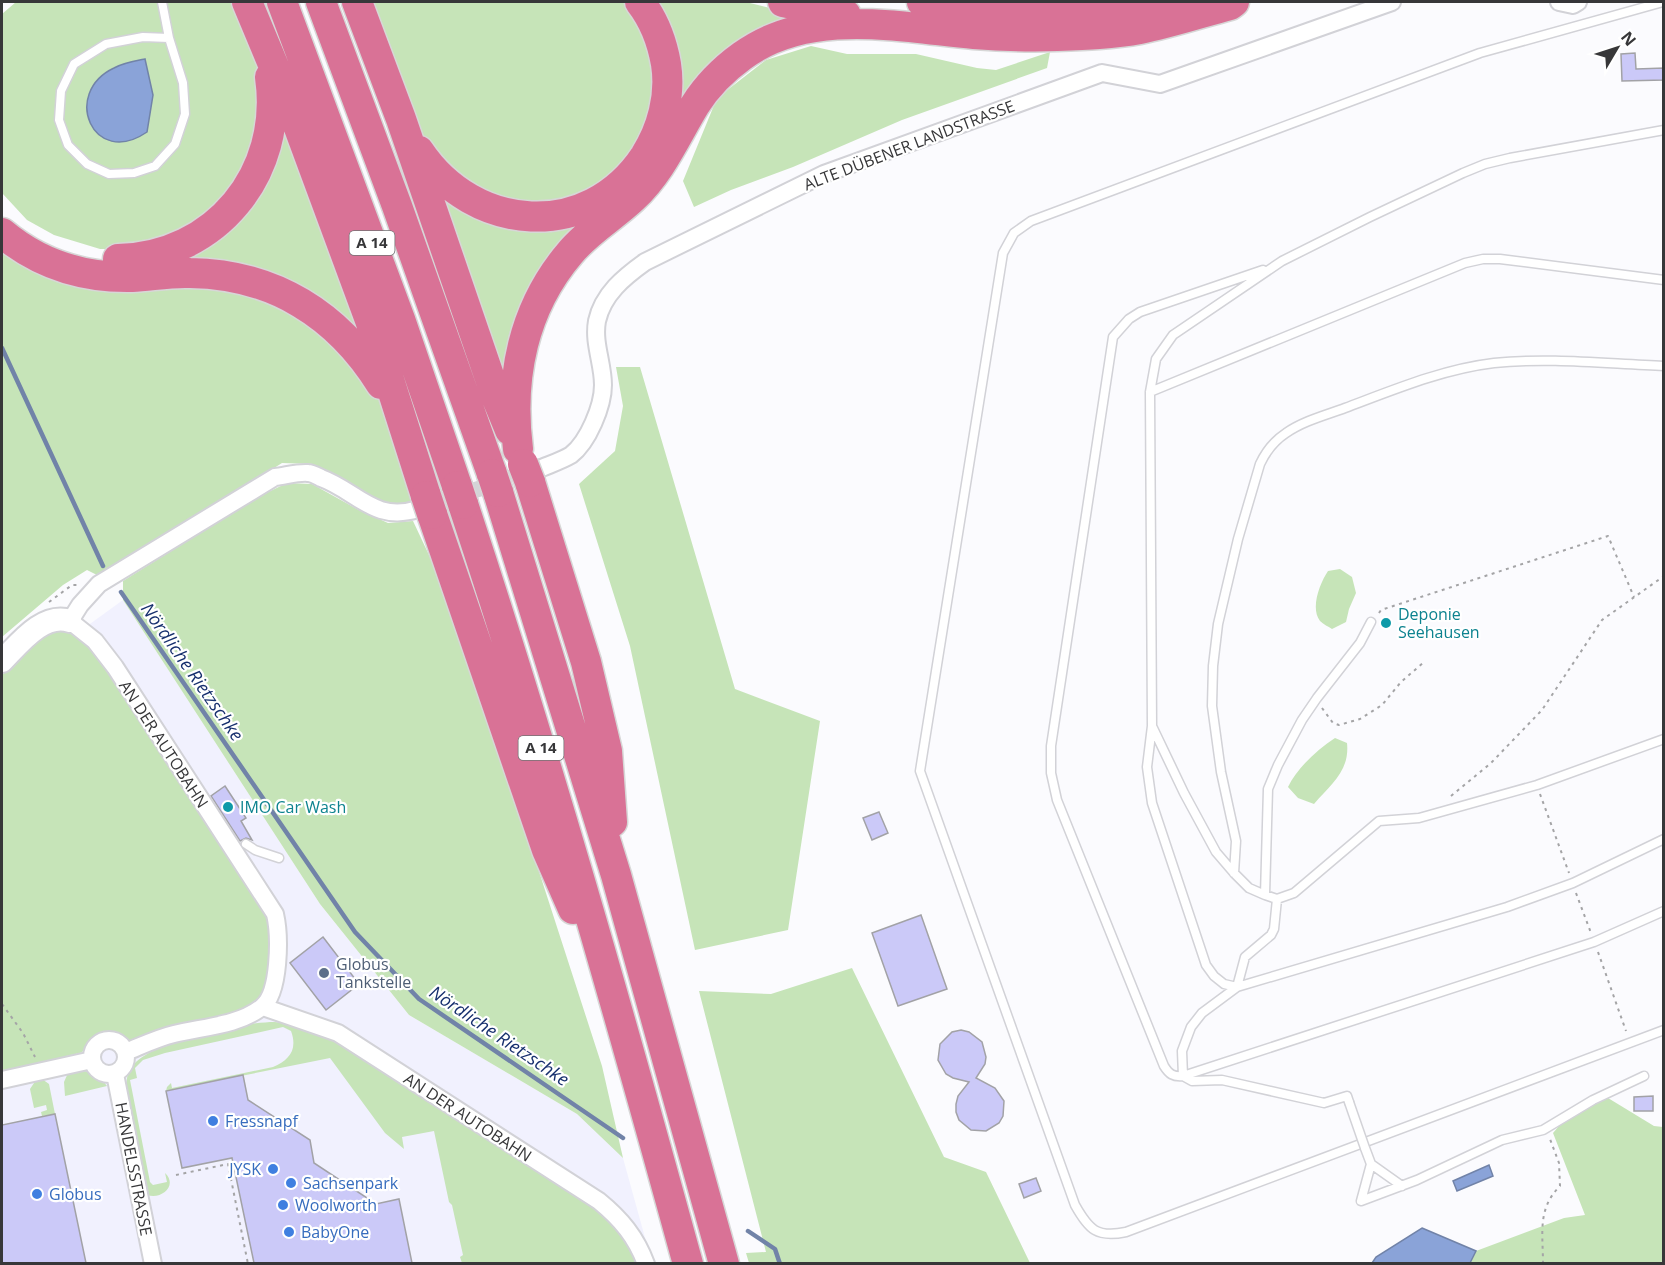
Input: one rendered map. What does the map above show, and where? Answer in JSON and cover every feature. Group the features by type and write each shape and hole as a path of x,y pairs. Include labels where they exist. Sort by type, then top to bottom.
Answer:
{"highway":[{"path":"247,2 295,117 380,348 426,506 547,850 573,910 614,993"},
{"name":"A 14","path":"282,2 401,322 502,623 614,993 688,1263"},
{"name":"A 14","path":"321,2 397,206 495,483 616,876 724,1263"},
{"path":"357,2 401,119 496,396 527,466"},
{"path":"401,119 430,167 461,195 480,206 526,217 568,213 595,201 620,185 638,166 652,145 663,112 667,92 663,50 656,29 640,2"},
{"path":"783,2 889,25 977,34 1055,36 1107,34 1171,22 1234,2"},
{"path":"922,2 980,7 1069,10 1172,2"},
{"path":"616,876 605,741 586,662 515,423 521,347 535,306 552,276 592,231 632,199 649,182 664,161 696,103 714,81 744,54 766,41 789,32 817,26 889,25"},
{"path":"2,210 19,226 56,248 96,257 135,259 154,255 204,232 229,211 239,199 262,162 268,145 272,111 266,50"},
{"path":"2,233 29,253 57,267 87,274 116,277 182,273 224,275 254,282 297,299 329,321 354,345 379,381 402,422"}],"street":[{"name":"ALTE DÜBENER LANDSTRASSE","path":"527,466 571,454 588,434 599,410 603,385 596,343 598,320 607,297 617,284 645,262 824,174 1102,73 1160,84 1392,2"},
{"path":"1559,2 1573,5 1578,2"},
{"path":"2,661 34,630 51,620 70,621 80,605 99,584 275,477 308,473 329,481 374,509 388,512 408,512 426,506"},
{"name":"AN DER AUTOBAHN","path":"70,621 95,641 109,659 275,914 278,930 274,985 271,998 263,1007 338,1033 599,1201 631,1232 646,1263"},
{"path":"126,1052 171,1035 248,1016 263,1007"},
{"path":"103,1041 119,1042 126,1052 126,1062 123,1068 114,1074 96,1069 92,1060 94,1049 103,1041"},
{"path":"2,1080 92,1060"},
{"name":"HANDELSSTRASSE","path":"114,1074 153,1263"}],"lane":[{"path":"162,2 169,39 183,83 185,114 175,144 155,166 134,173 109,174 87,164 68,145 59,120 60,92 74,64 106,44 142,37 169,39"},
{"path":"1663,2 1480,53 1031,221 1014,233 1003,253 920,763 922,779 1075,1205 1084,1221 1096,1232 1109,1236 1126,1232 1664,1030"},
{"path":"1237,987 1224,984 1214,976 1206,964 1159,825 1148,785 1147,768 1152,726 1150,392 1156,359 1173,336 1274,267 1370,217 1485,164 1664,130"},
{"path":"1150,392 1454,268 1483,259 1500,259 1664,280"},
{"path":"1274,267 1140,312 1129,319 1113,337 1051,746 1051,773 1057,800 1164,1066 1169,1074 1176,1077 1183,1076 1594,942 1664,911"},
{"path":"1234,873 1236,841 1221,772 1212,706 1213,666 1218,624 1238,539 1265,453 1286,433 1302,424 1456,369 1494,363 1529,361 1664,366"},
{"path":"1265,896 1268,789 1290,743 1317,698 1355,649 1371,622"},
{"path":"1152,726 1184,794 1216,852 1249,888 1277,899 1294,893 1309,882 1379,821 1419,818 1537,785 1664,739"},
{"path":"1183,1076 1182,1052 1191,1028 1202,1013 1237,987 1507,906 1573,883 1664,839"},
{"path":"246,844 267,855 279,858"},
{"path":"1237,987 1245,957 1271,935 1274,929 1277,899"},
{"path":"1183,1076 1192,1082 1222,1080 1324,1103 1347,1096 1371,1164 1402,1186"},
{"path":"1371,1164 1361,1201 1402,1186 1502,1140 1543,1130 1593,1100 1644,1076"}],"path":[{"path":"1371,622 1381,610 1608,536 1634,597"},
{"path":"1428,815 1491,763 1534,717 1602,620 1664,576"},
{"path":"1317,698 1333,723 1339,725 1349,723 1382,705 1401,682 1424,662"},
{"path":"1537,785 1630,1042"},
{"path":"2,1004 23,1033 33,1055 53,1069"},
{"path":"1543,1130 1551,1141 1559,1163 1560,1185 1550,1196 1542,1216 1543,1263"},
{"path":"176,1175 228,1164 248,1263"}],"shaded area":[{"name":"Sachsenpark","path":"123,600 320,904 409,1015 577,1114 623,1158 652,1263 2,1263 2,700 76,634"}],"green space":[{"path":"16,2 235,2 264,68 263,125 243,180 215,215 139,249 100,249 54,235 27,220 2,193 2,14"},
{"path":"367,2 627,2 656,61 652,110 641,145 614,177 566,200 523,207 475,194 430,153"},
{"path":"650,2 746,2 806,17 674,125"},
{"path":"811,46 847,54 916,54 996,70 1050,52 1047,68 902,120 694,207 683,181 717,98 766,60"},
{"path":"279,122 290,122 366,337 327,309 164,267 199,248"},
{"path":"435,185 453,200 591,211 501,378"},
{"path":"2,239 20,255 223,283 297,306 377,392 413,503 389,506 367,498 335,475 312,464 282,463 101,577 87,570 63,585 2,637"},
{"path":"616,367 640,367 735,689 820,721 788,930 695,950 630,646 579,484 615,451 623,406"},
{"path":"287,483 312,484 388,523 413,521 453,606 602,1066 623,1158 577,1114 409,1015 320,904 123,600 123,581 256,498"},
{"path":"1340,569 1352,577 1356,593 1346,622 1332,629 1320,621 1317,616 1316,603 1319,589 1328,571"},
{"path":"66,629 76,634 98,655 268,916 272,940 265,989 255,1003 237,1012 168,1027 129,1041 108,1035 98,1039 80,1053 2,1071 2,675 49,632"},
{"path":"1335,738 1347,743 1346,762 1338,776 1314,804 1298,798 1288,787 1292,780 1308,760"},
{"path":"852,968 944,1157 986,1172 1030,1263 749,1263 746,1253 766,1252 699,991 771,994"},
{"path":"287,1023 325,1034 596,1207 625,1236 639,1263 462,1263 460,1257 463,1255 434,1131 402,1137 404,1149 385,1133 330,1058 166,1091 171,1083 172,1088 279,1064 288,1058 293,1049 291,1031 283,1027 165,1053 143,1060 135,1068 137,1078 130,1080 150,1182 153,1185 167,1182 165,1173 170,1182 169,1187 163,1193 147,1195 132,1134 127,1099 128,1074 136,1062 171,1043 194,1036 240,1025"},
{"path":"85,1071 99,1076 107,1086 65,1096 64,1082 68,1073"},
{"path":"42,1079 49,1084 55,1114 42,1116 41,1112 47,1110 46,1105 34,1108 30,1089 36,1080"},
{"path":"1608,1098 1654,1126 1663,1127 1663,1263 1470,1264 1476,1251 1564,1218 1585,1215 1553,1133 1565,1119"}],"water":[{"path":"145,59 153,95 147,132 128,141 112,141 99,135 90,123 87,109 89,94 98,79 125,63"},
{"path":"1489,1165 1493,1176 1457,1191 1453,1181"},
{"path":"1422,1228 1476,1251 1470,1263 1372,1263 1376,1257"}],"building":[{"path":"1635,53 1636,69 1664,68 1664,80 1622,81 1621,54"},
{"name":"IMO Car Wash","path":"225,786 246,818 241,821 252,840 246,838 240,841 211,796"},
{"path":"879,812 888,833 872,840 863,818"},
{"path":"921,915 947,989 898,1006 872,933"},
{"name":"Globus Tankstelle","path":"323,937 359,984 326,1010 290,963"},
{"path":"961,1030 969,1032 982,1042 986,1057 985,1064 976,1078 995,1088 1004,1101 1003,1116 999,1123 986,1131 971,1130 959,1120 956,1112 958,1096 969,1082 946,1074 938,1060 940,1044 952,1032"},
{"name":"Sachsenpark","path":"243,1075 248,1100 310,1140 314,1163 376,1204 399,1199 412,1263 254,1263 232,1158 182,1168 166,1091"},
{"path":"1653,1096 1653,1111 1634,1111 1634,1097"},
{"name":"Globus","path":"55,1114 86,1263 2,1263 2,1125"},
{"path":"1036,1178 1041,1191 1024,1198 1019,1184"}],"waterway":[{"name":"Nördliche Rietzschke","path":"2,348 103,566"},
{"name":"Nördliche Rietzschke","path":"121,592 355,932 419,999 623,1138"},
{"name":"Nördliche Rietzschke","path":"748,1231 775,1249 780,1264"}],"tunnel":[{"path":"424,507 533,471"}],"place":[{"name":"Deponie Seehausen","path":"1386,623"},
{"name":"IMO Car Wash","path":"228,807"},
{"name":"Globus Tankstelle","path":"324,973"},
{"name":"Fressnapf","path":"213,1121"},
{"name":"JYSK","path":"273,1169"},
{"name":"Sachsenpark","path":"291,1183"},
{"name":"Globus","path":"37,1194"},
{"name":"Woolworth","path":"283,1205"},
{"name":"BabyOne","path":"289,1232"}]}
